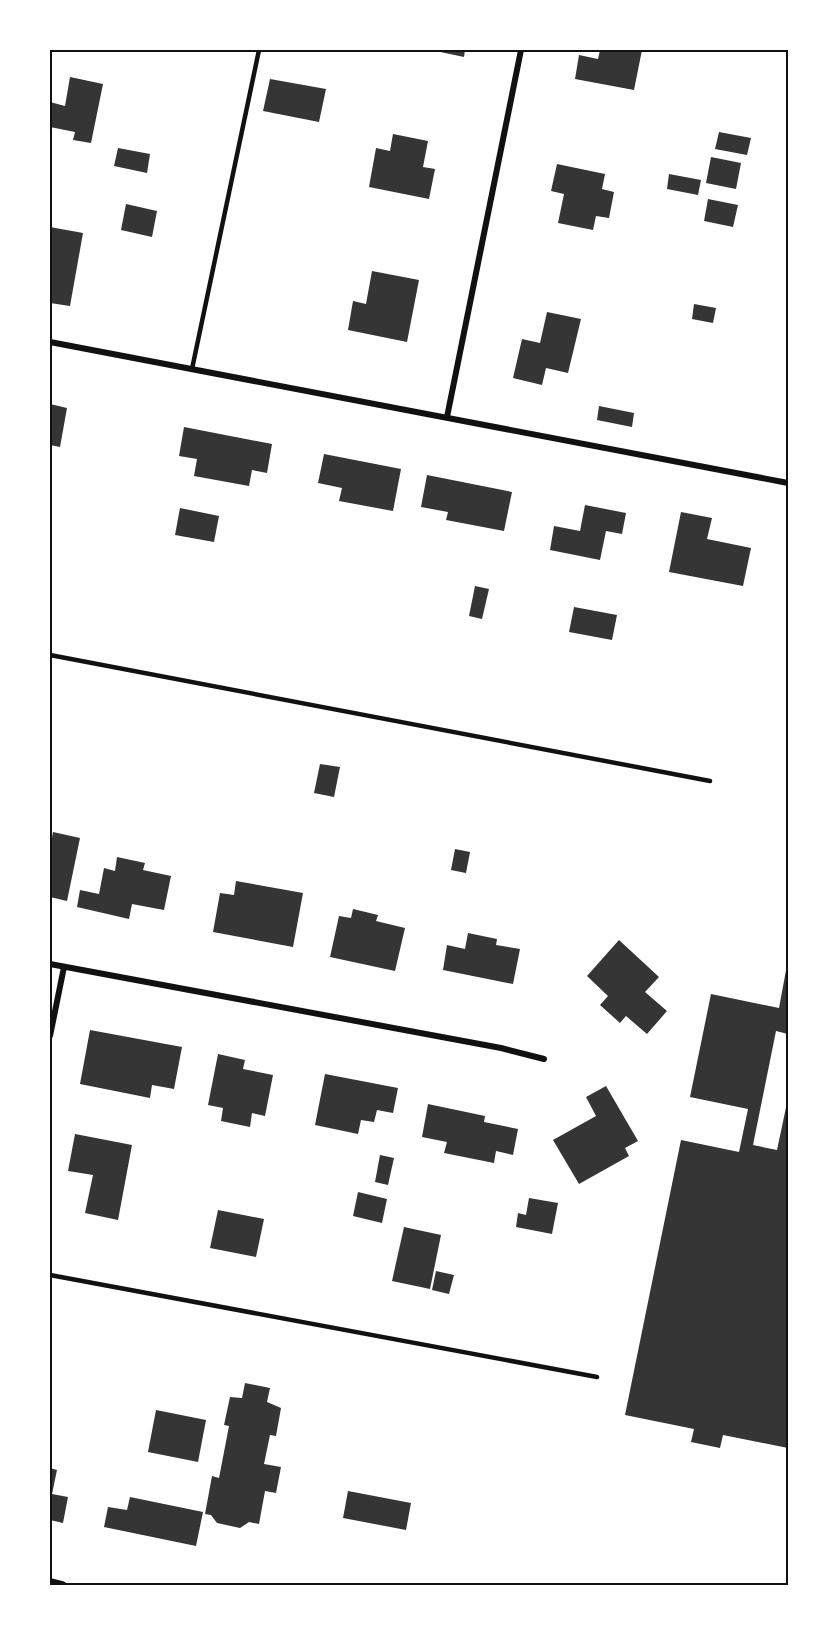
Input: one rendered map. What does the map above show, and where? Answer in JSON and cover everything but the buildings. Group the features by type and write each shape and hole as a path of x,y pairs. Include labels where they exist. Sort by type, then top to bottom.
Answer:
{"street":[{"path":"447,417 521,50"},
{"path":"50,342 789,483"},
{"path":"50,964 489,1046 544,1059"},
{"path":"50,1036 64,967"},
{"path":"50,1583 62,1586"}],"lane":[{"path":"192,369 259,50"},
{"path":"50,655 710,781"},
{"path":"50,1275 597,1377"}]}
